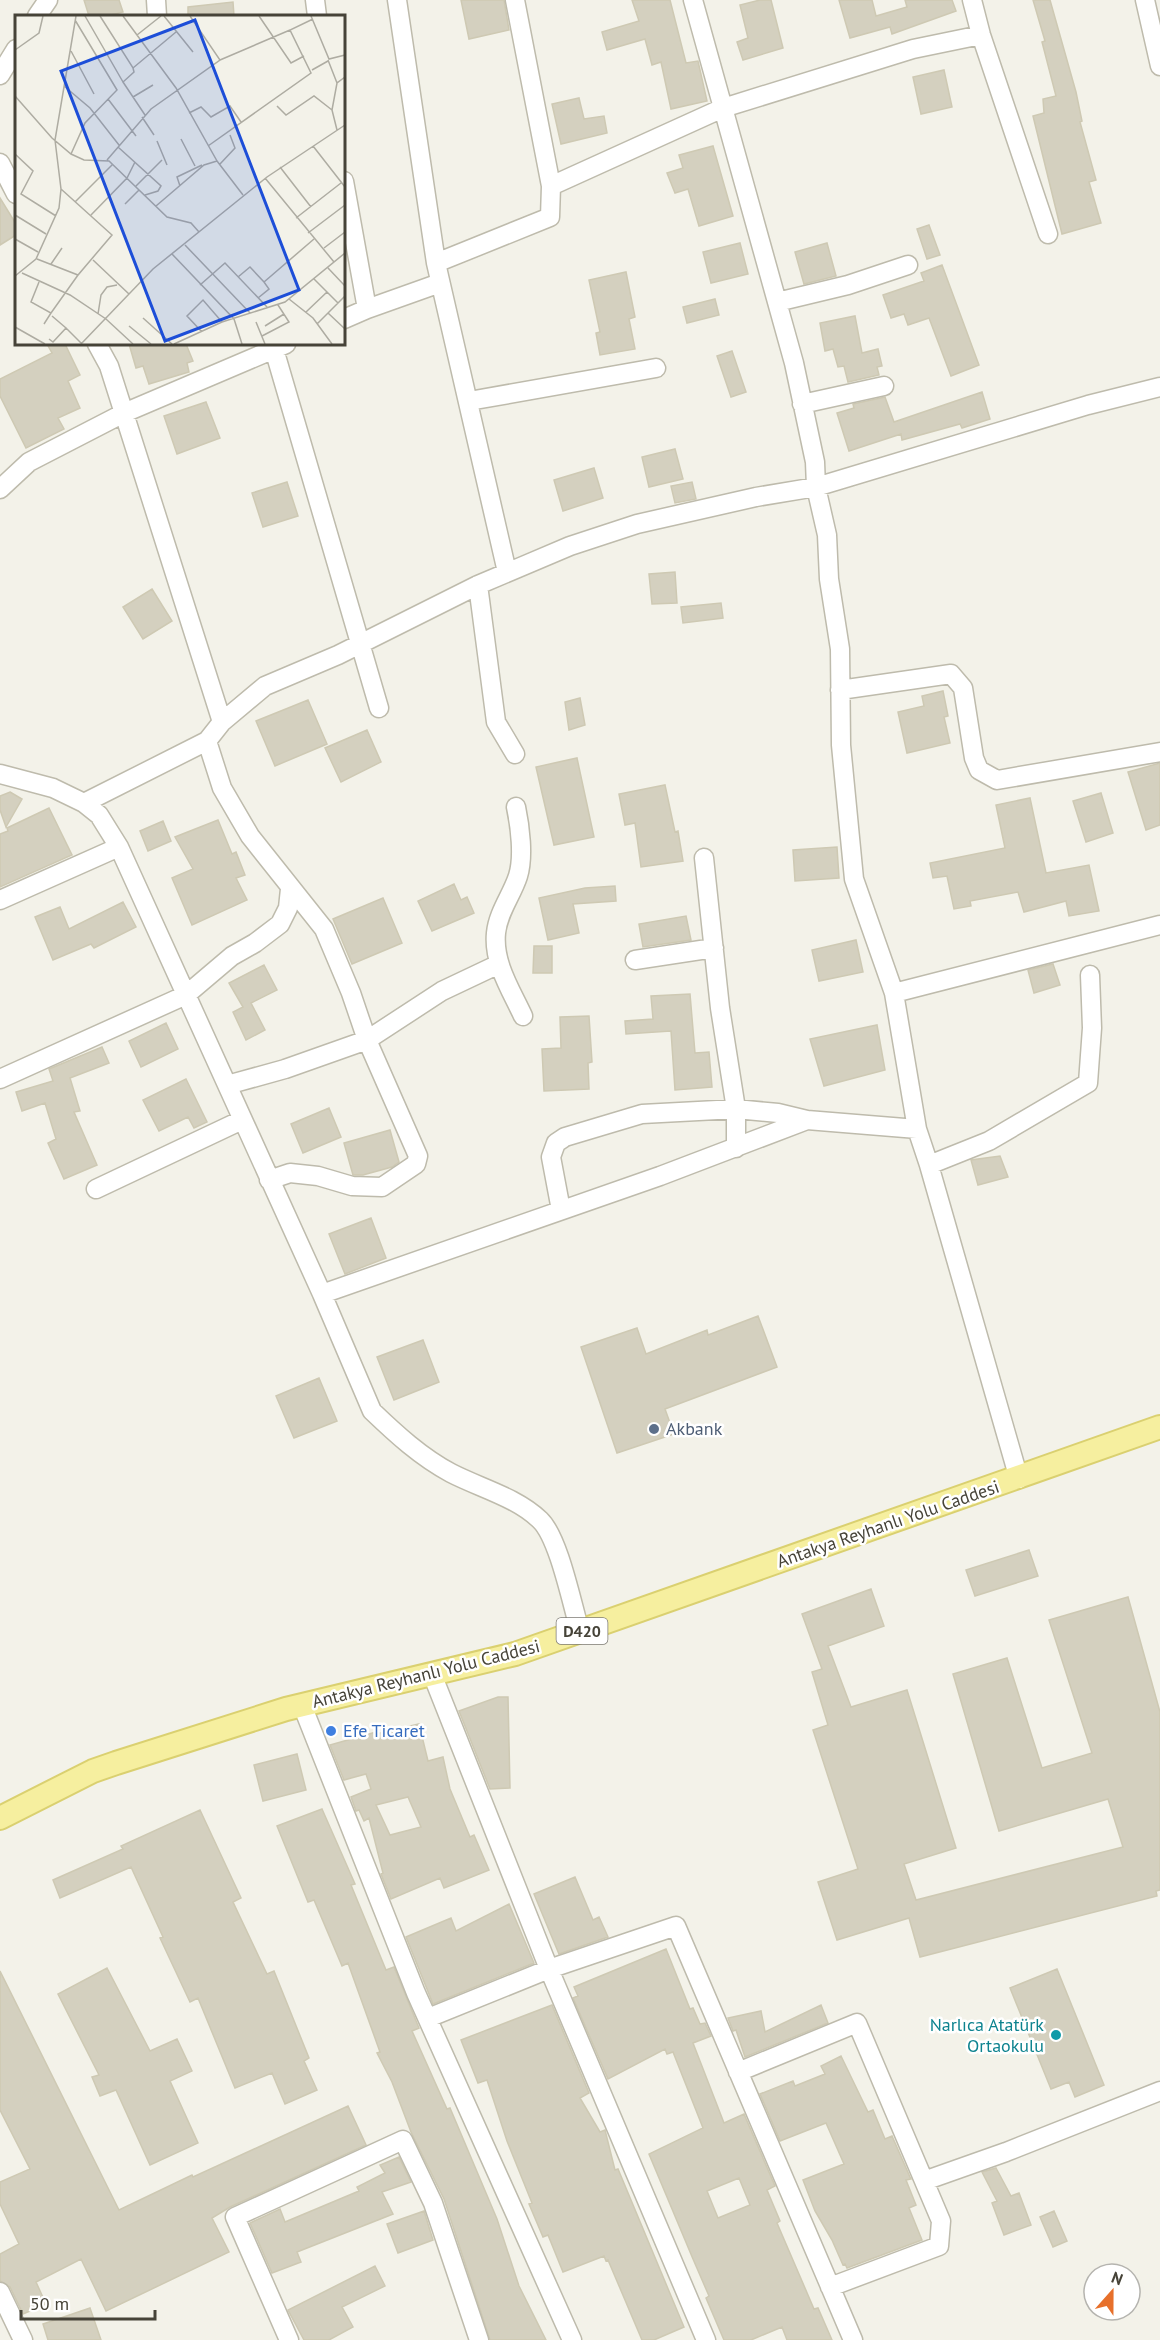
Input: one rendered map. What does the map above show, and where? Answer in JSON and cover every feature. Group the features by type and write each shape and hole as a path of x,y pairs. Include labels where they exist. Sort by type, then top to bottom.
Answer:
{"main road":[{"name":"Antakya Reyhanlı Yolu Caddesi","path":"0,1818 93,1771 117,1762 302,1705 515,1654 1019,1479 1160,1427"}],"street":[{"path":"38,15 48,0"},
{"path":"156,0 157,15"},
{"path":"315,0 317,15"},
{"path":"397,0 436,263 507,572"},
{"path":"436,263 550,217 552,186 515,0"},
{"path":"693,0 777,302 815,462 816,487 827,535 829,579 840,649 841,745 854,879 894,993 916,1129 929,1165 1019,1479"},
{"path":"972,0 981,35 1048,234"},
{"path":"1144,0 1160,66"},
{"path":"552,186 723,108 913,49 981,35"},
{"path":"0,75 15,51"},
{"path":"0,163 15,192"},
{"path":"345,188 367,309"},
{"path":"777,302 848,285 908,265"},
{"path":"345,319 440,283"},
{"path":"98,345 109,366 222,722"},
{"path":"0,489 29,462 124,413 280,346 359,644 379,708"},
{"path":"469,401 656,368"},
{"path":"802,404 884,386"},
{"path":"84,803 207,741 222,722 265,686 359,644 478,585 570,546 637,524 756,497 816,487 1088,405 1160,387"},
{"path":"478,585 496,722 514,754"},
{"path":"840,690 951,674 963,688 974,758 979,770 997,780 1160,752"},
{"path":"207,741 222,788 250,836 290,889 324,928 351,993 367,1040 418,1156 416,1164 382,1187 352,1186 318,1176 290,1173 269,1180"},
{"path":"0,774 53,788 84,803 99,815 119,847 322,1294 372,1411 404,1441 449,1472 511,1501 541,1521 558,1552 580,1632"},
{"path":"516,807 521,831 519,875 501,913 496,933 499,964 523,1016"},
{"path":"0,900 119,847"},
{"path":"704,858 720,1008 736,1109 736,1148"},
{"path":"0,1079 186,995 232,956 255,943 280,924 288,908 290,889"},
{"path":"894,993 1160,925"},
{"path":"635,960 714,948"},
{"path":"227,1085 285,1070 367,1040 442,991 499,964"},
{"path":"929,1165 989,1141 1088,1083 1092,1028 1090,975"},
{"path":"561,1210 551,1157 556,1143 565,1137 642,1114 736,1109 778,1113 807,1120 916,1129"},
{"path":"96,1189 242,1120"},
{"path":"322,1294 736,1148 807,1120"},
{"path":"432,1674 549,1968 706,2340"},
{"path":"302,1705 428,2018 572,2340"},
{"path":"428,2018 549,1968 676,1926 853,2340"},
{"path":"738,2072 857,2023 941,2221 939,2246 830,2287"},
{"path":"924,2181 1006,2152 1160,2091"},
{"path":"289,2340 235,2217 403,2140 433,2203 479,2340"},
{"path":"0,2292 23,2340"}],"building":[{"path":"84,0 119,0 123,12 111,15 89,15"},
{"path":"461,0 504,0 509,30 469,39"},
{"path":"632,0 670,0 686,63 698,61 707,101 671,109 661,62 652,65 645,39 607,50 602,32 639,21"},
{"path":"771,0 783,48 743,60 737,42 748,38 740,5"},
{"path":"839,0 872,0 876,16 907,7 905,0 952,0 956,11 892,34 890,27 850,38"},
{"path":"1033,0 1050,0 1076,92 1082,121 1080,122 1096,180 1089,182 1101,223 1062,234 1033,116 1044,113 1043,99 1056,96 1042,42 1045,41"},
{"path":"233,2 234,15 188,15 188,7"},
{"path":"944,70 952,107 921,114 913,77"},
{"path":"579,98 584,119 604,116 607,133 561,144 552,104"},
{"path":"713,146 733,216 699,226 688,189 675,193 667,173 683,168 679,155"},
{"path":"0,198 15,222 15,236 0,245"},
{"path":"929,225 940,255 927,259 917,229"},
{"path":"740,243 748,274 711,283 703,252"},
{"path":"827,243 836,276 804,284 795,252"},
{"path":"942,265 979,365 951,376 929,318 908,325 904,314 891,318 883,295 924,281 921,273"},
{"path":"626,272 635,317 629,319 635,349 600,355 596,333 600,332 589,280"},
{"path":"715,299 719,315 687,323 683,307"},
{"path":"855,316 862,353 878,349 882,366 877,367 879,375 848,382 844,366 838,367 833,349 825,351 820,323"},
{"path":"48,345 65,345 80,375 68,381 80,408 58,418 64,429 26,448 0,396 0,379 52,353"},
{"path":"129,345 186,345 193,361 187,363 189,372 149,384 143,366 136,368"},
{"path":"732,351 746,392 731,397 717,356"},
{"path":"982,392 990,419 962,428 960,424 902,440 901,434 849,451 837,413 854,408 853,404 885,397 894,422"},
{"path":"206,402 220,438 177,454 164,416"},
{"path":"675,449 683,479 649,487 642,457"},
{"path":"594,468 603,498 563,511 554,480"},
{"path":"287,482 298,516 263,527 252,493"},
{"path":"692,482 696,499 675,503 671,486"},
{"path":"675,572 677,603 652,604 649,574"},
{"path":"152,589 172,621 143,639 123,607"},
{"path":"721,603 723,618 683,623 681,607"},
{"path":"943,691 948,716 944,717 950,743 907,753 898,712 924,706 922,696"},
{"path":"580,698 585,725 569,730 565,702"},
{"path":"308,700 327,744 275,766 256,721"},
{"path":"367,730 381,762 341,782 325,748"},
{"path":"577,758 594,837 554,845 536,767"},
{"path":"1160,763 1160,825 1146,830 1128,772"},
{"path":"665,785 675,832 678,831 683,861 641,867 635,823 625,825 619,794"},
{"path":"10,792 22,799 6,827 0,810 0,796"},
{"path":"1101,793 1113,833 1086,842 1073,801"},
{"path":"1030,798 1046,873 1089,865 1099,911 1069,916 1066,901 1024,912 1018,892 970,901 971,906 954,909 947,876 933,878 930,863 1005,848 996,805"},
{"path":"49,808 72,855 0,887 0,834 8,831 7,828"},
{"path":"218,820 232,854 236,852 245,875 236,878 247,900 192,925 172,878 193,869 175,837"},
{"path":"163,821 171,841 148,851 140,831"},
{"path":"837,847 839,878 795,881 793,850"},
{"path":"454,884 461,900 467,897 474,913 432,931 418,901"},
{"path":"615,886 616,901 573,904 579,933 548,940 539,898 585,888"},
{"path":"383,898 402,943 352,964 333,919"},
{"path":"123,902 136,927 94,948 91,944 53,960 35,917 60,907 69,929"},
{"path":"686,916 691,940 643,947 639,924"},
{"path":"856,940 863,972 819,981 812,950"},
{"path":"534,946 552,946 552,973 533,973"},
{"path":"1053,964 1060,985 1034,993 1028,970"},
{"path":"264,965 277,990 251,1003 265,1030 246,1040 233,1012 243,1007 229,983"},
{"path":"690,994 695,1053 709,1052 712,1087 675,1090 671,1031 626,1034 625,1021 653,1019 651,996"},
{"path":"589,1016 592,1062 588,1063 589,1089 544,1091 542,1049 561,1048 560,1017"},
{"path":"166,1023 178,1049 141,1067 129,1041"},
{"path":"877,1025 885,1070 824,1086 810,1039"},
{"path":"102,1047 109,1063 70,1078 80,1111 74,1112 97,1165 64,1179 48,1143 56,1139 45,1103 22,1111 16,1092 53,1081 49,1069"},
{"path":"186,1079 207,1122 194,1128 188,1117 159,1131 143,1100"},
{"path":"329,1108 341,1137 303,1153 291,1124"},
{"path":"390,1130 399,1162 392,1167 363,1175 353,1175 344,1143"},
{"path":"1000,1156 1008,1177 978,1185 971,1160"},
{"path":"371,1218 386,1258 345,1274 329,1234"},
{"path":"758,1316 777,1367 665,1409 674,1434 617,1453 581,1347 637,1328 646,1354 707,1330 708,1335"},
{"path":"423,1340 439,1382 394,1400 377,1357"},
{"path":"319,1378 337,1421 294,1438 276,1396"},
{"path":"1029,1550 1038,1576 975,1596 966,1570"},
{"path":"871,1589 884,1626 828,1646 851,1707 907,1690 956,1848 904,1864 916,1900 1123,1847 1108,1799 999,1831 953,1674 1007,1658 1042,1768 1092,1753 1049,1620 1128,1597 1160,1712 1160,1890 1156,1891 1157,1896 920,1957 909,1918 837,1940 818,1882 858,1869 813,1730 828,1725 812,1672 822,1669 802,1614"},
{"path":"498,1697 508,1697 510,1788 490,1789 459,1711"},
{"path":"419,1724 428,1761 443,1757 450,1789 470,1837 474,1835 489,1870 444,1888 440,1878 391,1899 381,1874 383,1873 369,1818 364,1821 359,1810 356,1811 351,1797 371,1789 366,1774 344,1780 330,1745 376,1732 376,1734","holes":["408,1797 421,1827 390,1835 376,1805"]},
{"path":"297,1754 306,1790 263,1801 254,1765"},
{"path":"322,1809 355,1884 351,1885 386,1970 394,1967 419,2028 412,2031 447,2109 450,2108 497,2219 519,2286 546,2340 490,2340 444,2199 411,2132 392,2082 377,2053 380,2052 348,1963 342,1966 314,1900 308,1902 277,1826"},
{"path":"200,1810 241,1898 233,1902 267,1974 274,1971 309,2058 304,2061 317,2090 285,2104 272,2073 235,2088 198,1998 190,2002 160,1938 163,1937 131,1867 60,1898 53,1880 123,1849 121,1846"},
{"path":"575,1877 593,1920 599,1917 608,1937 559,1954 534,1894"},
{"path":"509,1904 534,1963 433,2004 406,1937 451,1918 456,1931"},
{"path":"666,1949 690,2009 693,2008 700,2024 705,2023 711,2036 693,2043 724,2123 744,2114 775,2186 767,2190 780,2221 777,2223 814,2309 818,2308 832,2340 787,2340 782,2327 751,2340 724,2340 706,2298 709,2296 649,2154 703,2128 673,2052 667,2054 665,2049 608,2079 573,1998 578,1996 574,1987","holes":["739,2178 750,2205 718,2218 707,2191"]},
{"path":"107,1968 150,2051 177,2039 192,2071 170,2081 198,2143 150,2165 116,2090 100,2096 92,2077 99,2075 58,1994"},
{"name":"Narlıca Atatürk Ortaokulu","path":"1057,1969 1104,2085 1075,2097 1069,2082 1051,2089 1010,1988"},
{"path":"0,1971 119,2210 348,2106 366,2145 230,2207 212,2218 229,2252 106,2311 81,2259 36,2282 46,2304 23,2314 10,2287 0,2281 0,2254 19,2244 0,2204 0,2182 30,2169 0,2110"},
{"path":"552,2005 589,2093 580,2098 600,2132 605,2130 615,2170 618,2169 684,2327 654,2340 642,2340 608,2260 606,2261 604,2256 563,2272 548,2235 543,2237 529,2204 532,2203 507,2141 487,2080 478,2083 461,2040"},
{"path":"821,2005 828,2023 745,2057 736,2030 733,2031 728,2018 761,2011 765,2032"},
{"path":"841,2056 868,2112 873,2110 885,2139 892,2136 911,2179 906,2180 916,2205 909,2208 922,2240 847,2268 845,2264 843,2265 815,2211 803,2180 844,2164 826,2123 780,2141 760,2094 793,2081 795,2086 825,2074 821,2066"},
{"path":"399,2157 411,2182 382,2192 393,2214 297,2252 301,2262 272,2273 250,2223 280,2209 285,2222 359,2191 357,2187 385,2173 380,2165"},
{"path":"996,2168 1011,2196 1019,2193 1031,2225 1004,2235 992,2203 997,2201 982,2172"},
{"path":"424,2211 433,2240 398,2253 387,2224"},
{"path":"1054,2211 1067,2241 1053,2247 1040,2217"},
{"path":"375,2266 385,2286 342,2307 353,2327 329,2340 304,2340 288,2310"},
{"path":"90,2308 101,2340 48,2340 43,2324"}],"place":[{"name":"Akbank","path":"654,1429"},
{"name":"Efe Ticaret","path":"331,1731"},
{"name":"Narlıca Atatürk Ortaokulu","path":"1056,2035"}]}
